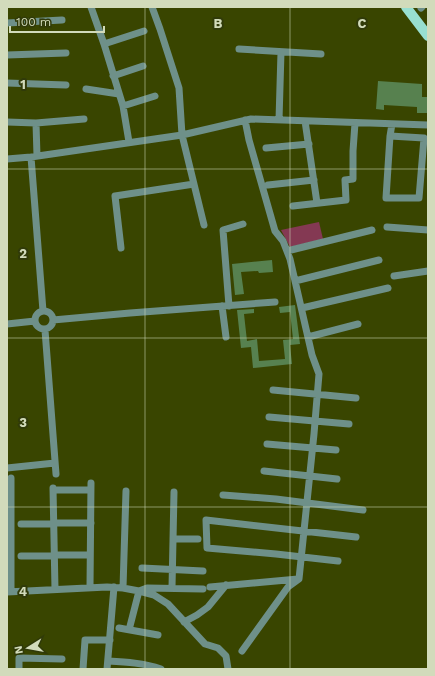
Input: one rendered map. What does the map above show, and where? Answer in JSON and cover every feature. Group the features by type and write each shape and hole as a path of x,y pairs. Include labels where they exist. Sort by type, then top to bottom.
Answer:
{"main road":[{"path":"406,7 428,36"}],"street":[{"path":"92,7 123,106 129,142"},
{"path":"152,7 179,88 182,135 204,225"},
{"path":"7,23 62,20"},
{"path":"104,44 144,30"},
{"path":"239,50 321,54"},
{"path":"278,120 281,52"},
{"path":"7,55 66,53"},
{"path":"113,76 143,66"},
{"path":"7,83 66,86"},
{"path":"86,89 119,94"},
{"path":"123,106 155,96"},
{"path":"7,122 36,123 84,119"},
{"path":"7,159 34,157 182,135 251,119 427,125 424,138 419,198 386,198 392,124"},
{"path":"242,651 288,587 299,579 313,448 318,374 312,355 290,260 283,241 274,231 245,120"},
{"path":"305,121 317,203"},
{"path":"36,123 34,157 43,311"},
{"path":"293,206 346,200 345,180 353,179 355,123"},
{"path":"390,136 424,138"},
{"path":"266,148 309,144"},
{"path":"268,185 314,180"},
{"path":"121,248 115,196 194,184"},
{"path":"226,337 223,230 244,224"},
{"path":"387,227 428,230"},
{"path":"287,251 372,230"},
{"path":"295,281 379,260"},
{"path":"394,276 428,271"},
{"path":"302,308 388,288"},
{"path":"53,320 275,302"},
{"path":"43,311 50,313 53,320 51,327 45,330 39,328 35,324 35,318 38,313 43,311"},
{"path":"7,324 35,321"},
{"path":"308,337 358,324"},
{"path":"45,330 56,474"},
{"path":"272,390 356,398"},
{"path":"269,417 349,424"},
{"path":"267,444 336,450"},
{"path":"7,468 55,463"},
{"path":"264,471 336,479"},
{"path":"11,478 9,591 114,587 154,595 168,604 205,644 218,648 226,656 228,669"},
{"path":"55,589 53,489 91,487 90,587"},
{"path":"124,588 126,491"},
{"path":"172,588 174,492"},
{"path":"223,495 276,499 363,510"},
{"path":"338,561 207,548 206,520 356,537"},
{"path":"21,524 91,523"},
{"path":"173,539 198,539"},
{"path":"21,556 90,556"},
{"path":"142,568 203,571"},
{"path":"139,591 147,588 207,588 299,579"},
{"path":"184,622 208,607 226,585"},
{"path":"107,669 114,587"},
{"path":"129,630 139,591"},
{"path":"119,628 158,635"},
{"path":"83,669 85,640 110,640"},
{"path":"19,669 19,658 62,658"},
{"path":"108,661 148,664 161,669"}],"shaded area":[{"path":"319,222 323,239 290,247 281,230"}],"building":[{"path":"378,81 422,84 422,97 428,97 428,113 417,113 417,107 384,105 384,110 376,109"},
{"path":"272,260 273,272 241,272 244,294 235,295 232,264"},
{"path":"295,305 300,344 290,345 292,364 253,368 251,347 241,348 237,310 254,309 254,313 244,314 247,341 257,339 259,361 285,359 283,340 293,339 290,312 280,313 279,307"}]}
